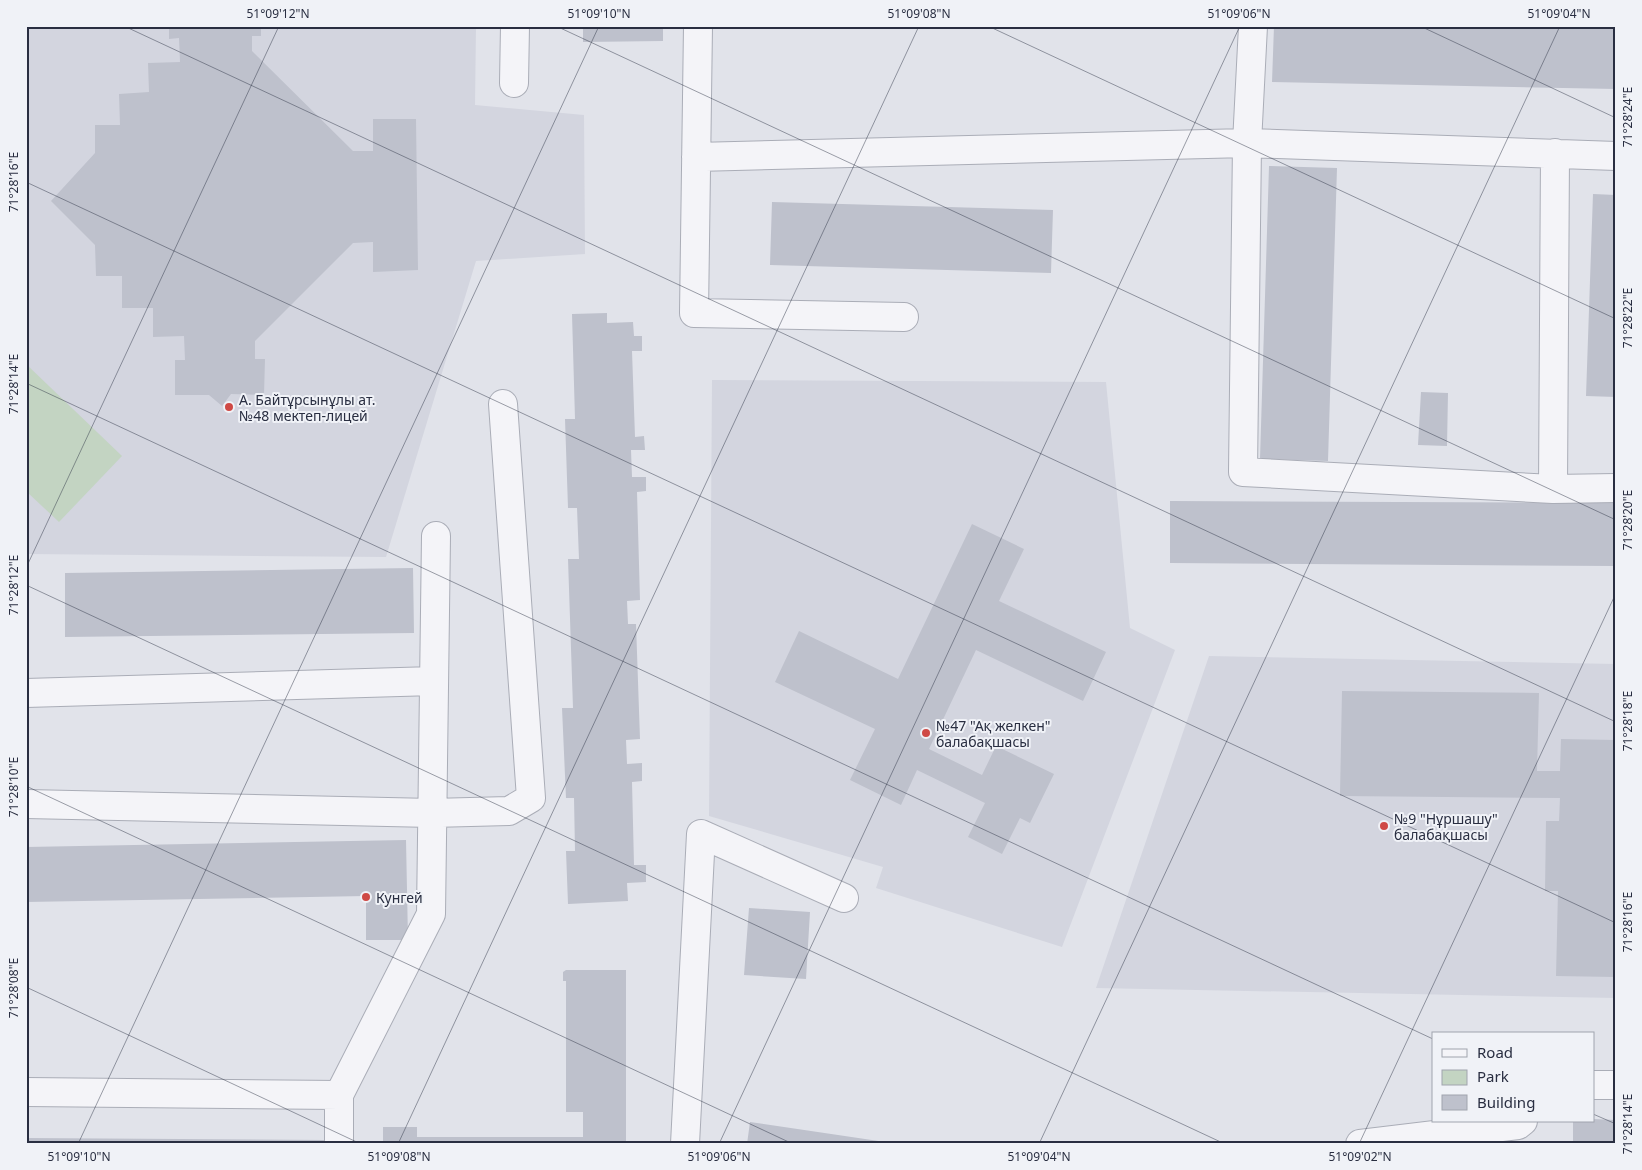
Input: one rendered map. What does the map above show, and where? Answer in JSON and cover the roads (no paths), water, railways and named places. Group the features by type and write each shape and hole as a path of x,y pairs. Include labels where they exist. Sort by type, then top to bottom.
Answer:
{"lane":[{"path":"514,83 515,26"},
{"path":"698,26 694,313 904,317"},
{"path":"1253,26 1246,143 1243,472 1553,489 1616,488"},
{"path":"696,157 1246,143 1616,156"},
{"path":"1553,489 1555,153"},
{"path":"26,804 432,813 509,811 531,798 503,404"},
{"path":"339,1144 339,1095 431,914 436,536"},
{"path":"26,693 434,681"},
{"path":"685,1144 701,834 844,898"},
{"path":"1594,1085 1616,1085"},
{"path":"26,1092 339,1095"},
{"path":"1360,1144 1518,1125 1522,1122"}],"place":[{"name":"А. Байтұрсынұлы ат. №48 мектеп-лицей","path":"229,407"},
{"name":"№47 \"Ақ желкен\" балабақшасы","path":"926,733"},
{"name":"№9 \"Нұршашу\" балабақшасы","path":"1384,826"},
{"name":"Кунгей","path":"366,897"}]}
